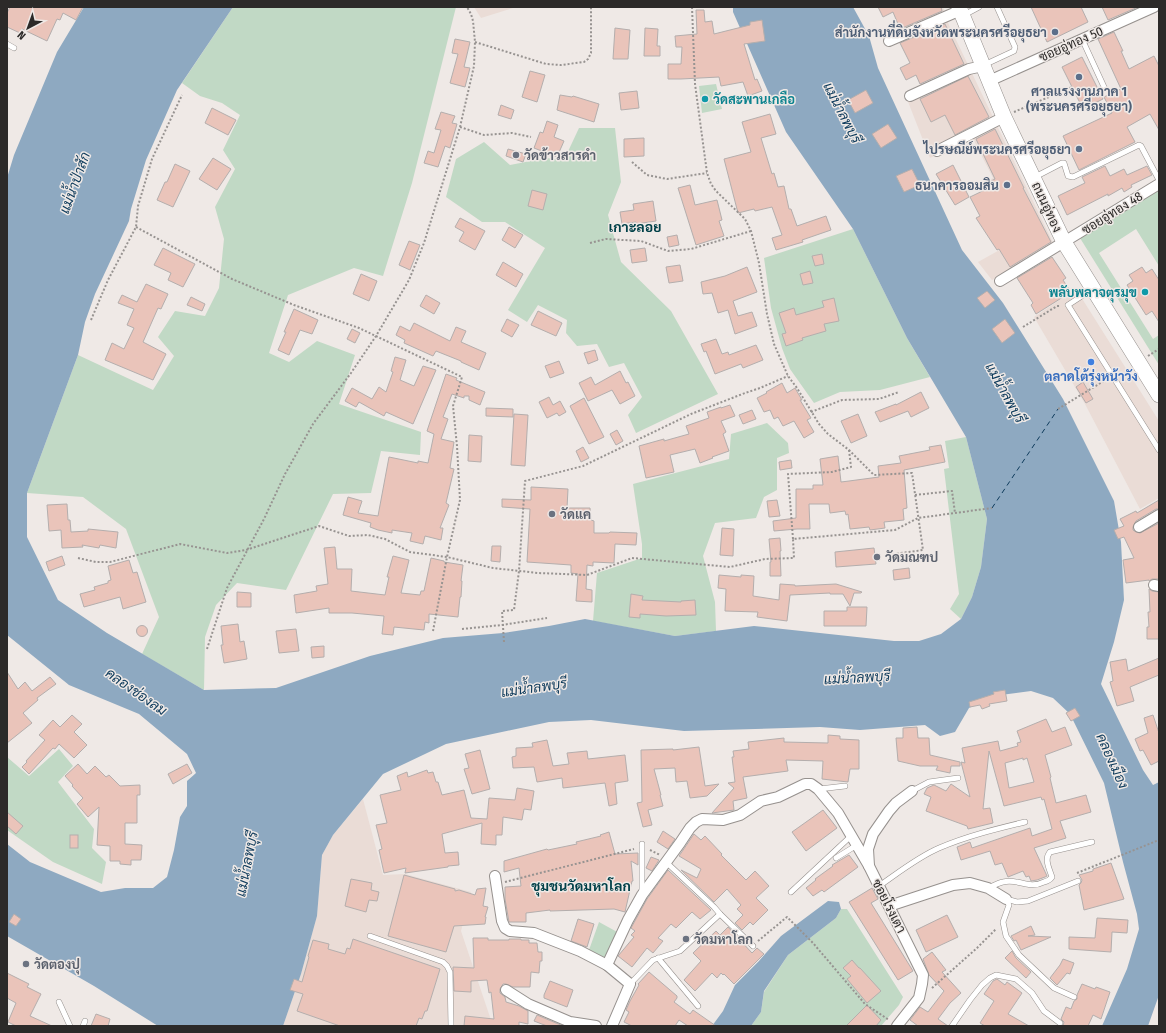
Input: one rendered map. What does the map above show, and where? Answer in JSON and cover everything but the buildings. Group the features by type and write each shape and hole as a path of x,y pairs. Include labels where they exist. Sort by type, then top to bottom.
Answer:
{"main road":[{"name":"ถนนอู่ทอง","path":"961,11 1004,117 1064,242 1159,395"}],"street":[{"name":"ซอยอู่ทอง 50","path":"989,81 1154,7"},
{"path":"889,41 961,11"},
{"path":"910,96 969,70 983,66"},
{"path":"937,151 1004,117"},
{"name":"ซอยอู่ทอง 48","path":"1000,281 1159,184"},
{"path":"1139,527 1159,515"},
{"path":"607,965 628,920 642,895 690,828 702,819 723,820 740,814 761,801 778,797 805,784 811,784 818,789 838,813 869,866"},
{"name":"ซอยโรงเตา","path":"897,1026 918,998 923,975 869,866 868,849 873,834 889,811 896,803 912,791"},
{"path":"495,880 502,921 505,928 510,931 534,933 580,951 607,965 630,984 612,1026"},
{"path":"889,906 953,885 970,883 988,888 1006,899"},
{"path":"506,990 528,1004 570,1022 596,1026"}],"lane":[{"path":"961,11 979,7"},
{"path":"983,66 1014,51 1015,47 997,7"},
{"path":"1082,39 1106,89"},
{"path":"7,44 14,48"},
{"path":"1033,178 1062,163 1064,163 1068,176 1073,177 1139,145 1141,146 1159,180"},
{"path":"1093,289 1068,305 1159,450"},
{"path":"912,791 929,782 958,778"},
{"path":"818,789 845,786"},
{"path":"879,886 912,863 938,848 965,838 1025,822"},
{"path":"791,892 851,836"},
{"path":"988,888 1004,882 1018,881 1032,886 1050,880 1052,877 1046,859 1050,852 1092,842"},
{"path":"642,895 643,845"},
{"path":"836,858 856,845"},
{"path":"667,861 753,946"},
{"path":"1006,899 1017,902 1028,901 1078,881"},
{"path":"1006,899 1009,905 1003,922 1006,936 1019,956 1054,988 1074,996"},
{"path":"630,984 653,960 680,951 720,914"},
{"path":"370,936 443,962 447,966 450,972 451,1026"},
{"path":"658,958 698,1006"},
{"path":"952,1026 982,985 996,975 1016,979 1032,993 1044,1011 1060,1023"},
{"path":"59,1002 70,1026"}],"path":[{"path":"208,649 227,588 246,550 264,519 285,474 313,424 351,373 376,336 409,280 421,251 460,127 474,66 475,42 471,14 468,7"},
{"path":"475,42 546,64 561,65 584,62 588,59 591,53 591,7"},
{"path":"692,7 695,84 707,173 713,188 745,219 751,231 759,263 767,314 774,344 788,376 819,424 828,434 849,450 874,475 912,473 923,550 887,555"},
{"path":"1004,117 1072,87"},
{"path":"91,320 108,280 136,227 138,206 152,159 182,95"},
{"path":"460,127 484,135 512,133 531,137"},
{"path":"632,162 647,175 668,179 707,173"},
{"path":"136,227 232,279 294,305 359,328 462,377 453,406 460,500 447,557 433,631"},
{"path":"590,243 606,239 641,241 668,251 691,249 751,231"},
{"path":"1023,327 1057,306 1068,305"},
{"path":"504,642 502,611 514,610 519,570 525,481 583,466 691,414 788,376"},
{"path":"1058,408 1113,376"},
{"path":"811,412 842,400 878,399 899,392"},
{"path":"78,558 96,562 110,562 180,544 226,553 246,550 319,526 349,536 368,535 385,539 410,552 447,557 493,568 587,575 632,558 730,567 765,559 794,558 788,474 832,472 851,467 849,450"},
{"path":"915,495 952,491 955,513"},
{"path":"793,539 895,530 918,518 992,508"},
{"path":"462,629 547,618"},
{"path":"1118,857 1159,840"},
{"path":"495,880 643,845 667,861"},
{"path":"753,946 787,917 813,943 865,1004 897,1026"}],"shaded area":[{"path":"474,7 516,7 481,18"},
{"path":"921,7 943,7 949,25 1054,245 992,280 978,262 1021,238 1000,203 989,180 993,178 972,137 930,158 905,94 949,75"},
{"name":"ตลาดโต้รุ่งหน้าวัง","path":"1076,289 1159,421 1159,498 1140,509 1085,404 1034,317"},
{"path":"363,799 383,875 405,874 471,892 461,931 493,1026 283,1026 301,974 317,916 322,855 333,835"}],"green space":[{"path":"233,7 456,7 412,183 383,276 354,268 288,295 269,353 289,362 317,341 355,355 339,404 421,432 420,455 381,451 371,493 333,494 286,590 237,583 216,605 205,637 204,690 142,654 159,617 126,529 83,497 27,493 78,355 153,390 174,356 158,337 175,311 205,316 219,288 224,239 215,207 235,169 223,150 240,115 222,103 200,96 182,83"},
{"path":"716,84 722,109 702,113 699,86"},
{"path":"579,128 615,128 621,182 608,215 621,262 671,311 718,394 636,433 628,415 642,397 624,363 609,367 597,344 577,346 566,333 567,320 538,305 527,322 508,310 545,248 505,222 482,222 446,197 456,159 484,142 510,165 546,158 564,160"},
{"path":"1159,189 1159,266 1136,229 1099,253 1153,339 1159,335 1159,365 1080,238"},
{"path":"853,229 907,338 930,377 880,390 840,392 814,403 790,369 782,348 771,308 764,258"},
{"path":"767,423 788,443 789,453 777,458 777,490 764,497 756,518 715,523 703,556 715,602 716,631 675,636 593,621 597,573 642,558 642,544 633,484 729,459 731,434"},
{"path":"966,437 987,519 981,567 972,597 961,619 950,609 959,594 944,469 949,468 945,441"},
{"path":"59,749 73,766 58,782 94,829 92,848 106,862 102,884 53,862 7,830 7,757 29,776"},
{"path":"841,909 847,909 903,997 899,1005 881,1026 751,1026 761,1012 764,992 788,955 836,918"},
{"path":"599,922 619,933 607,960 589,950"}],"water":[{"path":"84,7 233,7 177,90 146,160 131,209 129,221 95,294 85,322 78,355 27,493 27,537 58,600 107,633 204,690 276,688 370,656 443,638 503,633 585,619 675,636 754,626 894,641 919,641 941,634 961,619 972,597 981,567 987,519 966,437 907,338 853,229 786,132 733,12 733,7 853,7 869,36 878,68 962,250 1003,303 1063,399 1114,501 1121,542 1124,600 1114,642 1101,684 1143,770 1153,785 1159,782 1159,995 1148,1026 1102,1026 1127,969 1139,929 1137,914 1104,783 1070,714 1053,698 1031,691 993,696 969,708 955,732 940,736 925,725 860,730 820,727 684,731 591,720 549,722 446,744 383,774 333,835 322,855 317,916 301,974 283,1026 158,1026 94,986 7,936 7,844 30,862 101,892 125,888 153,888 167,877 180,817 187,806 187,781 196,773 187,754 139,714 69,685 7,635 7,178 14,155 57,52"},
{"path":"828,901 839,902 841,909 836,918 788,955 764,991 761,1012 751,1026 712,1026 723,1011 735,985 781,936"}],"ferry route":[{"path":"992,508 1058,409"}],"place":[{"name":"สำนักงานที่ดินจังหวัดพระนครศรีอยุธยา","path":"1055,32"},
{"name":"ศาลแรงงานภาค 1 (พระนครศรีอยุธยา)","path":"1079,77"},
{"name":"วัดสะพานเกลือ","path":"705,99"},
{"name":"ไปรษณีย์พระนครศรีอยุธยา","path":"1079,149"},
{"name":"วัดข้าวสารดำ","path":"516,155"},
{"name":"ธนาคารออมสิน","path":"1007,185"},
{"name":"พลับพลาจตุรมุข","path":"1145,292"},
{"name":"ตลาดโต้รุ่งหน้าวัง","path":"1091,362"},
{"name":"วัดแค","path":"552,514"},
{"name":"วัดมณฑป","path":"877,557"},
{"name":"วัดมหาโลก","path":"686,939"},
{"name":"วัดตองปุ","path":"26,964"}],"district":[{"name":"เกาะลอย","path":"635,227"},
{"name":"ชุมชนวัดมหาโลก","path":"581,886"}],"water label":[{"name":"แม่น้ำลพบุรี","path":"842,113"},
{"name":"แม่น้ำป่าสัก","path":"75,183"},
{"name":"แม่น้ำลพบุรี","path":"1005,393"},
{"name":"แม่น้ำลพบุรี","path":"857,678"},
{"name":"แม่น้ำลพบุรี","path":"534,688"},
{"name":"คลองช่องลม","path":"136,692"},
{"name":"คลองเมือง","path":"1112,761"},
{"name":"แม่น้ำลพบุรี","path":"247,864"}]}
